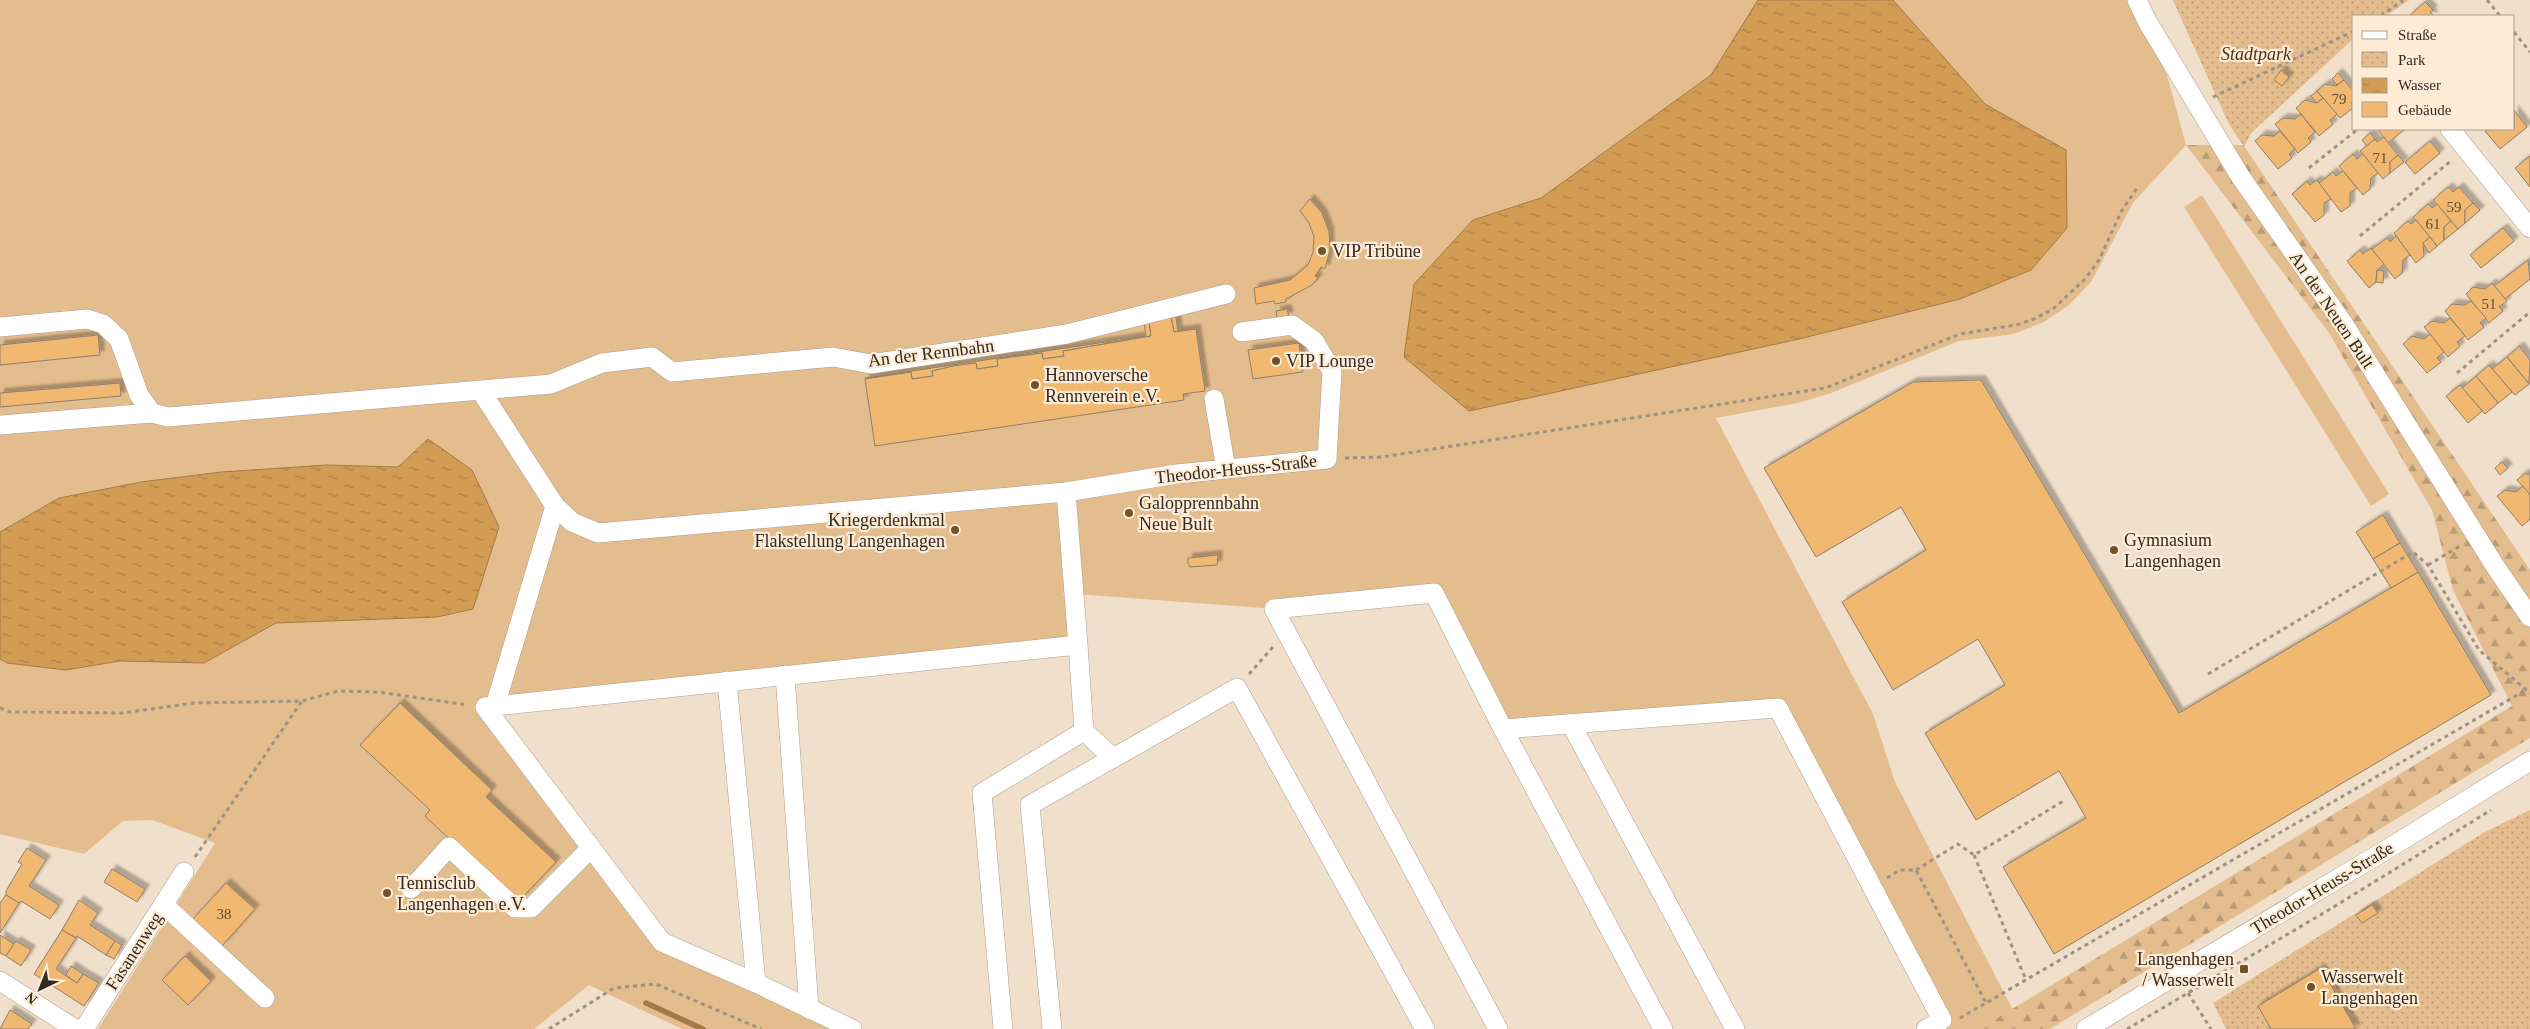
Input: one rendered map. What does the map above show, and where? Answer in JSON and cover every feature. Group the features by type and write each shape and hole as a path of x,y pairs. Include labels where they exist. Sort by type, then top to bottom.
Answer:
{"street":[{"name":"An der Neuen Bult","path":"2137,0 2147,21 2240,176 2345,326 2476,536 2530,617"},
{"path":"2451,130 2530,228"},
{"name":"An der Rennbahn","path":"0,425 152,413 168,418 551,384 602,363 652,357 672,372 833,358 871,364 1067,334 1226,294"},
{"path":"0,328 87,319 103,324 119,339 139,396 152,413"},
{"name":"Theodor-Heuss-Straße","path":"481,391 555,506 572,522 598,533 1066,492 1177,474 1327,459 1332,371 1314,341 1292,325 1242,332"},
{"path":"1214,399 1226,469"},
{"path":"1066,492 1084,732 1113,758"},
{"path":"490,706 555,506"},
{"path":"1498,1029 1274,609 1434,593 1663,1029"},
{"path":"490,706 1078,645"},
{"path":"785,675 809,1009"},
{"path":"727,681 756,983"},
{"path":"1052,1029 1030,805 1237,688 1425,1029"},
{"path":"490,706 591,848 662,942 756,983 852,1029"},
{"path":"1504,729 1778,708 1872,886 1934,1024"},
{"path":"1571,724 1735,1029"},
{"path":"1003,1029 982,793 1084,732"},
{"name":"Theodor-Heuss-Straße","path":"2086,1029 2386,850 2530,760"},
{"path":"410,889 449,847 515,908 531,908 591,848"},
{"name":"Fasanenweg","path":"84,1029 184,872"},
{"path":"164,905 264,998"},
{"path":"0,981 75,1029"}],"path":[{"path":"2382,15 2403,0"},
{"path":"2487,0 2499,15"},
{"path":"2205,100 2352,32"},
{"path":"2515,33 2530,52"},
{"path":"2309,168 2357,130"},
{"path":"2360,236 2466,148"},
{"path":"1327,459 1382,457 1825,388 1960,334 2025,322 2053,309 2084,279 2099,260 2121,212 2137,188"},
{"path":"2457,373 2530,312"},
{"path":"2428,565 2476,536"},
{"path":"2208,674 2413,552 2428,565 2479,650 2530,693"},
{"path":"1237,688 1286,632"},
{"path":"1934,1024 1959,1018 1986,1003 2526,690"},
{"path":"0,708 10,712 122,713 194,703 302,701 338,691 378,692 490,706"},
{"path":"184,872 302,701"},
{"path":"1974,855 2065,800"},
{"path":"2127,1029 2497,806"},
{"path":"1872,886 1900,870 1916,870 1958,844 1974,855 2026,980"},
{"path":"1916,870 1986,1003"},
{"path":"549,1029 614,988 656,984 762,1029"},
{"path":"2188,993 2211,1029"}],"green space":[{"name":"Galopprennbahn Neue Bult","path":"0,0 2129,0 2167,75 2186,145 2133,203 2091,282 2069,305 2044,322 2014,334 1959,341 1831,393 1798,403 1716,418 1873,714 1895,782 2013,1010 1979,1029 1926,1029 1942,1020 1778,708 1503,729 1434,593 1274,609 1063,593 1078,645 485,707 662,942 852,1029 682,1029 589,985 534,1029 98,1029 215,843 152,820 123,821 84,854 0,834 0,659 7,663 66,670 120,661 204,663 276,623 437,617 473,609 499,527 428,439 398,467 327,465 221,472 141,482 59,498 0,532"},
{"path":"2173,0 2409,0 2386,15 2352,15 2352,40 2251,133 2244,146 2530,570 2530,738 2050,1029 1979,1029 2512,706 2453,590 2432,510 2329,333 2186,145 2243,145 2229,124"},
{"name":"Stadtpark","path":"2173,0 2409,0 2386,15 2352,15 2352,40 2251,133 2244,146 2229,124"},
{"path":"2202,195 2389,494 2371,506 2184,207"},
{"name":"Wasserwelt Langenhagen","path":"2530,810 2530,1029 2226,1029 2213,1003 2483,833"}],"water":[{"path":"1758,0 1893,0 1985,104 2066,150 2067,228 2031,270 1960,299 1799,339 1469,411 1404,357 1414,284 1473,220 1541,198 1711,75"},
{"path":"428,439 472,470 499,527 473,609 437,617 276,623 204,663 120,661 66,670 7,663 0,659 0,532 59,498 141,482 221,472 327,465 398,467"}],"building":[{"path":"2425,2 2433,10 2430,12 2433,15 2410,15"},
{"path":"2281,70 2289,77 2282,86 2274,80"},
{"path":"2338,73 2344,80 2337,85 2332,79"},
{"path":"2344,80 2352,90 2352,109 2340,118 2317,91 2325,84 2336,86"},
{"path":"2317,91 2323,98 2317,103 2311,96"},
{"path":"2323,98 2337,114 2330,120 2333,124 2319,136 2296,108 2305,100 2317,103"},
{"path":"2515,111 2527,127 2500,149 2485,131 2515,130"},
{"path":"2301,114 2315,132 2308,138 2311,142 2298,153 2275,124 2283,118 2295,119"},
{"path":"2378,130 2404,130 2388,143"},
{"path":"2280,131 2295,149 2289,154 2292,158 2278,169 2255,141 2262,135 2274,136"},
{"path":"2370,133 2375,139 2367,146 2362,140"},
{"path":"2384,137 2398,155 2390,162 2390,173 2383,179 2360,151 2375,139 2377,142"},
{"path":"2430,141 2440,153 2415,174 2405,162"},
{"path":"2353,154 2357,159 2363,154 2378,173 2371,178 2370,189 2363,195 2339,166"},
{"path":"2398,155 2404,162 2390,173 2390,162"},
{"path":"2530,156 2530,187 2515,168"},
{"path":"2343,171 2357,188 2350,193 2350,206 2341,212 2319,183 2333,172 2336,176"},
{"path":"2317,180 2331,199 2324,203 2324,215 2315,222 2292,194 2307,181 2310,185"},
{"path":"2448,187 2453,192 2459,187 2473,203 2465,210 2465,223 2458,229 2433,200"},
{"name":"VIP Tribüne","path":"1310,199 1322,213 1329,231 1330,250 1325,269 1321,267 1315,276 1318,278 1312,285 1286,299 1286,302 1275,304 1274,301 1256,304 1254,288 1290,280 1308,265 1313,252 1314,237 1309,223 1300,211"},
{"path":"2473,203 2480,210 2465,223 2465,210"},
{"path":"2428,204 2432,208 2437,204 2451,221 2444,227 2444,240 2437,246 2413,217"},
{"path":"2416,220 2430,237 2423,243 2424,256 2416,263 2394,233 2408,221 2411,224"},
{"path":"2451,221 2458,229 2444,240 2444,227"},
{"path":"2503,228 2514,241 2481,268 2470,255"},
{"path":"2396,236 2410,255 2403,260 2402,273 2395,279 2372,249 2387,238 2390,242"},
{"path":"2430,237 2437,246 2429,253 2423,243"},
{"path":"2371,248 2384,264 2377,270 2376,282 2369,288 2347,261 2360,250 2363,254"},
{"path":"2528,260 2530,279 2505,299 2494,286"},
{"path":"2377,270 2384,271 2383,283 2376,282"},
{"path":"2492,283 2507,301 2499,307 2503,311 2489,323 2466,294 2473,287 2485,289"},
{"path":"2471,301 2486,318 2480,323 2484,327 2468,340 2445,311 2452,304 2465,305"},
{"path":"1287,309 1289,316 1277,318 1276,311"},
{"path":"1175,312 1178,331 1194,330 1174,332 1171,317 1149,321 1151,336 1063,351 1064,356 1043,359 1042,353 997,359 998,366 977,369 976,363 932,371 933,376 912,379 911,372 865,378 1146,336 1143,317"},
{"name":"Hannoversche Rennverein e.V.","path":"1171,317 1174,332 1196,329 1205,391 1183,394 1184,400 875,446 865,379 911,372 912,379 933,376 932,371 953,366 976,363 977,369 998,366 997,359 1042,353 1043,359 1064,356 1063,351 1151,336 1149,321"},
{"path":"2450,318 2465,336 2457,342 2460,346 2448,357 2424,327 2432,321 2444,323"},
{"path":"2430,334 2444,352 2437,358 2441,362 2427,373 2403,344 2412,336 2424,339"},
{"path":"98,335 100,355 0,365 0,345"},
{"name":"VIP Lounge","path":"1299,343 1303,372 1253,379 1248,350"},
{"path":"2519,346 2530,360 2529,384 2507,357"},
{"path":"2507,357 2529,384 2515,395 2492,369"},
{"path":"2489,365 2512,392 2498,403 2476,376"},
{"path":"2476,376 2498,403 2485,414 2462,388"},
{"path":"1981,380 2179,713 2418,572 2491,695 2054,954 2003,867 2086,818 2059,771 1976,820 1925,733 2005,685 1978,639 1893,690 1842,602 1926,550 1901,507 1816,557 1764,468 1913,382"},
{"path":"120,383 121,396 0,407 0,393"},
{"path":"2460,385 2482,411 2468,423 2446,396"},
{"path":"2502,462 2508,468 2500,475 2495,468"},
{"path":"2524,474 2530,474 2530,495 2517,480"},
{"path":"2523,486 2530,495 2530,519 2522,526 2497,496 2505,490 2516,492"},
{"path":"2383,515 2400,543 2373,559 2356,532"},
{"path":"2400,543 2418,572 2391,588 2373,559"},
{"path":"1218,555 1217,565 1190,567 1188,563 1188,558"},
{"path":"400,703 492,790 486,797 556,862 517,903 425,816 430,810 360,745"},
{"path":"27,848 46,860 29,886 59,905 50,919 21,901 19,903 6,895 6,891 22,864 18,862"},
{"path":"112,869 145,889 137,902 104,882"},
{"path":"226,883 255,909 222,946 192,920"},
{"path":"6,895 19,903 0,933 0,903"},
{"path":"79,900 98,913 90,925 115,941 106,955 77,936 76,938 62,930"},
{"path":"2372,905 2378,913 2362,923 2356,915"},
{"path":"62,930 76,938 56,969 77,983 83,974 99,983 84,1006 34,974"},
{"path":"0,935 14,944 6,956 0,953"},
{"path":"16,941 31,950 21,966 6,956"},
{"path":"115,941 122,945 114,959 106,955"},
{"path":"185,956 211,981 188,1005 162,980"},
{"path":"71,966 83,974 77,983 66,975"},
{"name":"Wasserwelt Langenhagen","path":"2321,968 2356,1029 2271,1029 2258,1006"},
{"path":"10,1010 32,1024 28,1029 0,1029"}],"waterway":[{"path":"646,1003 703,1029"}],"place":[{"name":"VIP Tribüne","path":"1322,251"},
{"name":"VIP Lounge","path":"1276,361"},
{"name":"Hannoversche Rennverein e.V.","path":"1035,385"},
{"name":"Galopprennbahn Neue Bult","path":"1129,513"},
{"name":"Kriegerdenkmal Flakstellung Langenhagen","path":"955,530"},
{"name":"Gymnasium Langenhagen","path":"2114,550"},
{"name":"Tennisclub Langenhagen e.V.","path":"387,893"},
{"name":"Langenhagen / Wasserwelt","path":"2244,969"},
{"name":"Wasserwelt Langenhagen","path":"2311,987"}]}
